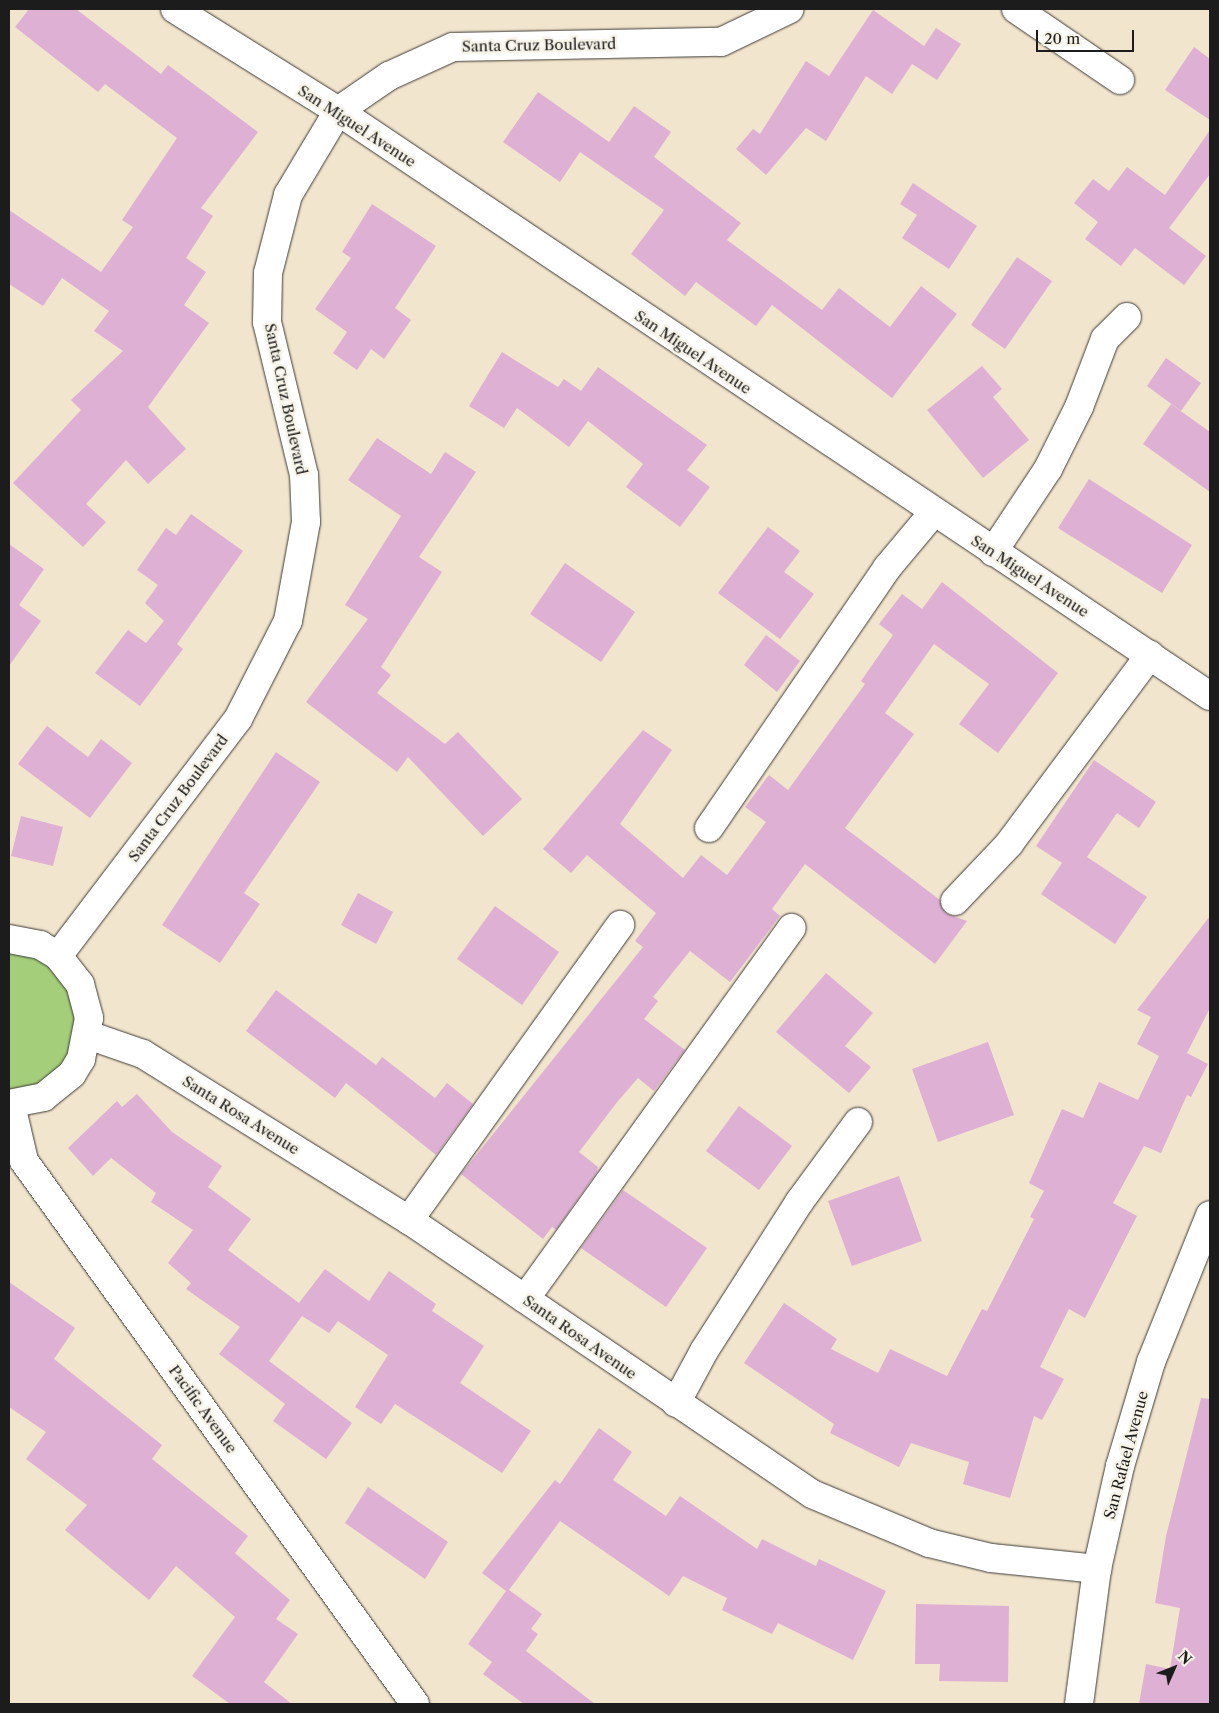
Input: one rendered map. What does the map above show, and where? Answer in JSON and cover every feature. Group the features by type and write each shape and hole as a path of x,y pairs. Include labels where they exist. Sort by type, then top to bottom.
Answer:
{"street":[{"name":"San Miguel Avenue","path":"175,9 338,112 933,513 1210,696"},
{"name":"Santa Cruz Boulevard","path":"58,956 238,719 288,621 306,522 304,476 272,346 268,273 288,195 338,112 389,76 453,48 722,42 790,9"},
{"path":"1016,9 1120,80"},
{"path":"994,552 1048,469 1079,407 1105,339 1127,317"},
{"path":"709,828 887,568 933,513"},
{"path":"955,901 1010,844 1150,655"},
{"path":"409,1220 620,925"},
{"path":"525,1299 792,928"},
{"path":"9,939 40,945 58,956 80,984 89,1018 88,1035 81,1059 58,1088 28,1103 10,1104"},
{"name":"Santa Rosa Avenue","path":"88,1035 144,1054 409,1220 789,1480 869,1521 991,1558 1097,1569"},
{"name":"Pacific Avenue","path":"10,1104 24,1161 415,1704"},
{"path":"676,1404 704,1351 800,1201 858,1122"},
{"name":"San Rafael Avenue","path":"1079,1704 1097,1569 1120,1466 1152,1362 1210,1215"}],"green space":[{"path":"9,939 70,969 81,1059 9,1104"}],"building":[{"path":"29,9 76,9 161,74 168,65 258,132 201,208 213,216 186,258 206,272 184,305 209,323 148,407 186,449 148,484 126,460 86,504 106,522 83,547 13,483 81,410 71,400 123,351 94,331 109,311 62,278 43,306 9,284 9,210 101,272 133,227 122,220 177,138 105,84 98,92 15,27"},
{"path":"873,10 924,46 936,28 961,44 937,80 912,64 892,94 866,76 826,141 806,128 766,175 736,149 753,129 760,134 806,61 829,76"},
{"path":"1194,47 1210,59 1210,120 1165,90"},
{"path":"538,92 609,142 634,106 671,132 654,157 741,223 727,240 822,310 839,288 890,327 921,286 957,314 892,398 772,305 756,326 696,282 685,296 631,254 664,210 580,152 560,182 503,142"},
{"path":"1210,130 1210,174 1169,228 1206,256 1184,285 1135,248 1121,266 1085,239 1098,222 1074,203 1093,179 1109,191 1127,167 1165,195"},
{"path":"913,183 977,226 949,269 902,238 917,215 900,204"},
{"path":"372,204 436,246 395,308 411,320 384,359 371,349 357,370 333,353 347,332 315,309 351,258 342,252"},
{"path":"1017,257 1052,281 1005,349 971,325"},
{"path":"502,352 558,387 564,379 581,391 598,367 707,445 687,470 710,487 680,527 626,487 643,464 588,421 569,447 517,408 504,428 469,406"},
{"path":"1166,358 1201,383 1181,411 1147,386"},
{"path":"982,366 1002,389 993,397 1029,440 983,478 927,410"},
{"path":"1171,404 1210,432 1210,492 1143,444"},
{"path":"377,438 431,474 445,452 476,472 419,557 442,572 381,667 391,675 377,693 445,744 458,732 522,799 483,836 408,757 397,772 306,702 368,619 345,605 401,516 348,480"},
{"path":"1089,479 1192,545 1162,593 1058,528"},
{"path":"191,514 243,551 177,644 183,649 140,706 95,673 128,630 146,643 164,621 145,603 158,585 137,570 166,528 176,535"},
{"path":"768,527 800,551 784,572 814,594 780,639 718,593"},
{"path":"9,544 44,569 19,605 41,621 9,666"},
{"path":"565,563 635,612 601,662 530,614"},
{"path":"942,582 1058,673 998,753 959,724 989,684 934,644 885,713 914,734 845,828 940,900 945,913 967,921 935,964 805,864 772,909 780,916 730,982 690,951 653,997 658,1001 644,1019 685,1050 654,1091 638,1078 579,1152 598,1167 597,1172 556,1230 552,1227 543,1239 461,1174 643,947 635,941 656,913 587,855 571,873 543,849 643,730 672,750 620,824 683,878 701,855 727,875 766,822 745,807 769,775 788,790 865,684 861,681 893,635 879,624 902,594 922,609"},
{"path":"766,635 800,661 777,692 744,665"},
{"path":"47,726 88,757 101,739 132,763 90,818 18,764"},
{"path":"276,752 320,782 244,893 260,904 220,963 162,925"},
{"path":"1094,760 1156,802 1139,828 1117,813 1087,857 1147,897 1115,944 1041,894 1062,863 1036,846"},
{"path":"21,816 63,827 53,866 11,856"},
{"path":"358,893 393,912 376,944 341,925"},
{"path":"495,906 559,952 522,1005 457,959"},
{"path":"1210,916 1210,1008 1187,1053 1208,1064 1191,1097 1187,1095 1161,1153 1144,1146 1113,1203 1137,1216 1085,1318 1069,1309 1040,1367 1064,1379 1042,1420 1034,1416 1010,1498 963,1484 969,1462 911,1443 899,1467 830,1433 834,1424 744,1363 784,1303 837,1339 831,1349 878,1373 890,1349 947,1376 982,1309 987,1311 1034,1219 1030,1217 1044,1191 1029,1183 1062,1109 1083,1118 1099,1082 1138,1100 1159,1056 1137,1044 1151,1017 1137,1010"},
{"path":"826,973 873,1013 845,1046 871,1067 849,1093 776,1032"},
{"path":"276,990 376,1065 382,1057 435,1098 447,1083 473,1104 436,1155 346,1083 335,1098 246,1031"},
{"path":"988,1042 1014,1115 938,1142 912,1069"},
{"path":"137,1094 172,1132 222,1166 208,1187 251,1219 228,1250 299,1303 325,1269 369,1301 389,1271 436,1304 432,1311 484,1346 460,1383 531,1431 502,1473 395,1404 381,1424 355,1407 388,1355 338,1321 329,1333 302,1316 269,1361 352,1423 326,1459 273,1421 285,1404 219,1354 240,1327 186,1289 191,1283 168,1263 193,1230 151,1202 156,1193 111,1158 93,1176 68,1148 117,1101 122,1107"},
{"path":"739,1106 792,1146 759,1190 706,1151"},
{"path":"899,1176 922,1241 852,1266 828,1201"},
{"path":"623,1190 707,1248 666,1307 581,1248"},
{"path":"9,1282 75,1328 54,1359 162,1445 152,1459 248,1536 235,1553 290,1600 276,1619 298,1634 264,1682 292,1704 230,1704 192,1676 235,1617 176,1566 149,1600 65,1530 87,1505 26,1459 46,1432 9,1407"},
{"path":"1201,1398 1210,1399 1210,1704 1139,1704 1146,1664 1170,1669 1180,1608 1155,1603 1166,1536"},
{"path":"599,1428 632,1452 613,1480 666,1516 680,1496 757,1549 762,1539 816,1566 819,1559 886,1591 853,1660 778,1623 772,1634 722,1610 727,1598 683,1576 669,1596 560,1521 509,1590 542,1614 531,1629 538,1634 526,1651 595,1704 524,1704 483,1674 492,1662 468,1644 506,1591 482,1573 555,1480 560,1484"},
{"path":"368,1487 448,1542 425,1579 345,1523"},
{"path":"916,1604 1009,1606 1008,1682 939,1681 940,1664 915,1664"}]}
